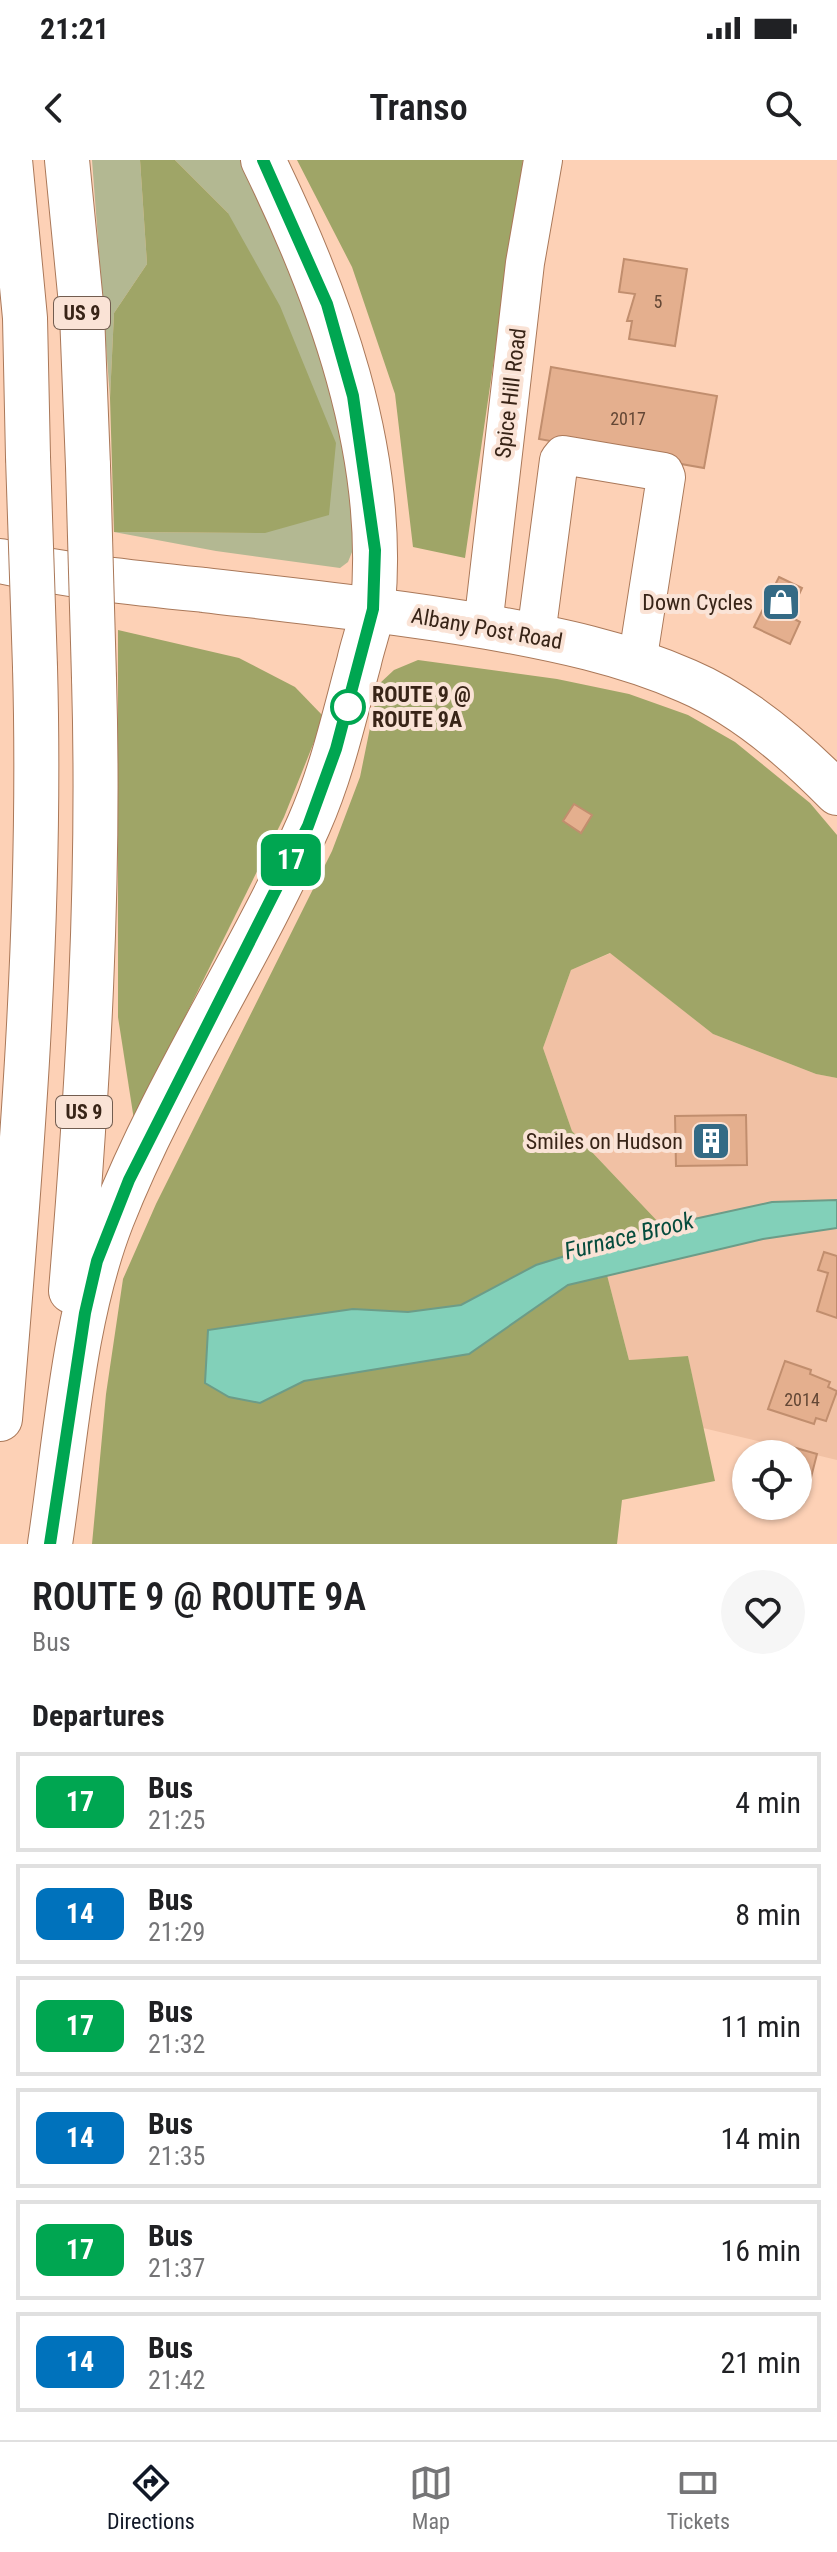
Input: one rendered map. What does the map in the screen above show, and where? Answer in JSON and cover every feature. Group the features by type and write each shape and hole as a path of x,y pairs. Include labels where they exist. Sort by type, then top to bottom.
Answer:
{"main road":[{"name":"US 9","path":"0,1419 23,1150 39,790 25,318 10,160"},
{"name":"US 9","path":"48,1544 89,1030 98,791 82,314 67,160"},
{"path":"48,1544 85,1313 97,1261 129,1180 308,826 336,749 373,609 375,550 353,396 327,304 263,160"},
{"name":"Albany Post Road","path":"0,561 45,571 373,609 536,635 637,663 688,681 744,715 796,755 837,793"}],"street":[{"name":"Spice Hill Road","path":"483,626 525,263 543,160"},
{"path":"536,635 559,460 563,455 664,472 666,477 637,663"}],"shaded area":[{"path":"611,953 713,1034 816,1074 837,1078 837,1200 772,1202 662,1226 572,1131 543,1048 571,970"},
{"path":"837,1228 837,1460 812,1454 812,1440 753,1440 703,1428 688,1356 629,1360 607,1275 763,1239"}],"green space":[{"path":"92,160 140,160 147,264 114,313 110,398"},
{"path":"140,160 175,160 228,213 280,306 336,443 329,515 265,533 114,532 110,398 114,313 147,264"},
{"path":"175,160 248,160 341,403 356,542 348,562 340,568 216,551 114,532 265,533 228,213"},
{"path":"297,160 523,160 465,558 413,547 395,394 352,267"},
{"path":"118,630 239,658 295,687 324,717 284,817 134,1120 118,1017"},
{"path":"418,660 557,679 629,694 688,715 735,742 810,803 837,835 837,1078 816,1074 713,1034 610,953 571,970 543,1048 572,1131 662,1226 536,1265 461,1305 408,1312 353,1309 208,1331 260,1403 304,1381 469,1354 568,1285 607,1275 629,1360 688,1356 715,1481 622,1500 617,1544 92,1544 106,1394 123,1279 156,1204 332,851 360,777 379,684 394,670"}],"water":[{"path":"837,1200 837,1228 763,1239 568,1285 469,1354 304,1381 260,1403 229,1397 205,1383 208,1330 353,1309 408,1312 461,1305 536,1265 662,1226 772,1202"}],"building":[{"path":"624,259 687,269 675,346 629,339 632,321 627,321 635,294 619,292"},
{"path":"551,367 717,396 704,468 539,439"},
{"name":"Down Cycles","path":"779,577 802,588 789,616 800,622 790,644 754,627"},
{"path":"574,804 592,815 581,833 563,821"},
{"name":"Smiles on Hudson","path":"746,1115 747,1165 676,1166 675,1116"},
{"path":"824,1252 837,1256 837,1318 817,1311 828,1273 818,1270"},
{"path":"785,1361 811,1370 810,1374 830,1382 828,1387 837,1391 826,1421 816,1418 814,1424 768,1409"},
{"path":"812,1453 817,1454 812,1474"}],"bus line":[{"name":"17","path":"50,1544 85,1313 97,1261 129,1180 308,826 336,749 373,609 375,550 362,441 343,353 306,252 263,160"}],"place":[{"name":"Down Cycles","path":"781,602"},
{"name":"ROUTE 9 @ ROUTE 9A","path":"348,707"},
{"name":"Smiles on Hudson","path":"711,1141"}],"water label":[{"name":"Furnace Brook","path":"629,1236"}]}
